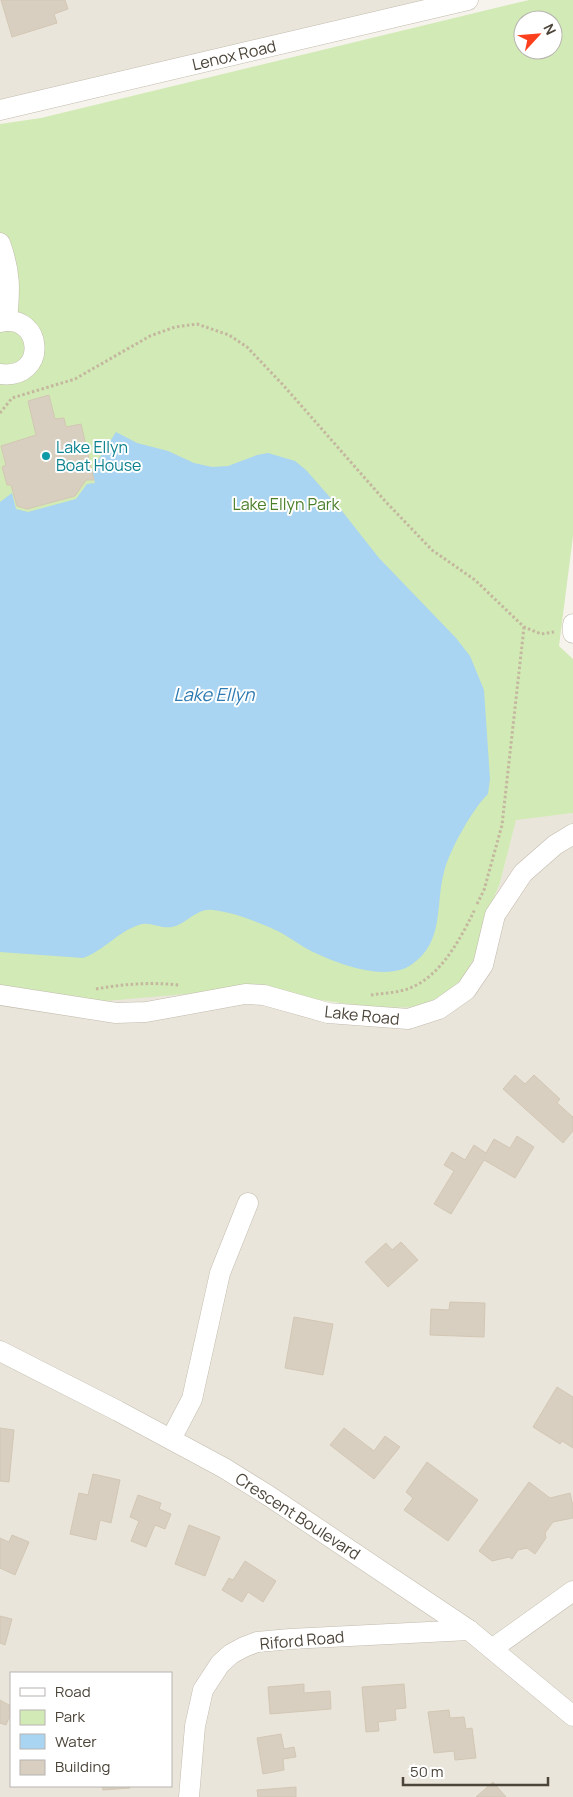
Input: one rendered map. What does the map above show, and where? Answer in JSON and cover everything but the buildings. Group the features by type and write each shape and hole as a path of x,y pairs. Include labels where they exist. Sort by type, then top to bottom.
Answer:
{"street":[{"name":"Lenox Road","path":"0,110 468,0"},
{"path":"0,243 7,262 10,291 3,321 15,322 29,331 34,338 34,355 31,363 18,373 10,375 0,374"},
{"name":"Lake Road","path":"0,995 116,1013 146,1012 245,994 264,995 328,1013 408,1019 439,1009 466,990 483,965 495,915 523,874 555,844 573,834"},
{"path":"171,1439 192,1399 220,1273 248,1203"},
{"name":"Crescent Boulevard","path":"0,1351 171,1439 224,1468 269,1496 469,1630 573,1716"},
{"path":"492,1649 573,1591"},
{"name":"Riford Road","path":"189,1797 195,1726 203,1690 220,1664 231,1654 257,1642 469,1630"}],"path":[{"path":"0,413 12,398 75,379 150,336 175,327 197,324 229,335 247,347 284,386 385,501 432,550 475,580 524,627 541,634 573,629"},
{"path":"366,996 409,988 431,976 462,936 484,890 502,825 524,627"},
{"path":"95,989 114,985 153,983 182,985"}],"shaded area":[{"path":"0,0 450,0 0,116"},
{"path":"573,813 573,1797 0,1797 0,987 208,992 377,1008 483,924 500,883 516,819"}],"green space":[{"name":"Lake Ellyn Park","path":"529,0 573,0 573,536 559,646 573,659 573,813 516,820 500,883 483,924 475,957 461,980 441,996 418,1007 377,1008 255,991 208,992 94,1002 0,987 0,124 41,118"}],"water":[{"name":"Lake Ellyn","path":"116,432 137,443 168,451 194,463 212,467 228,466 268,453 295,461 306,470 342,511 379,558 456,638 470,656 484,690 490,779 488,794 469,819 451,853 441,885 434,934 422,956 411,965 400,970 388,972 375,972 349,966 313,952 282,933 250,919 213,910 202,911 172,927 142,924 126,931 98,951 83,958 0,952 0,502 12,493 16,509 28,512 76,499 87,484 95,483 92,470"}],"place":[{"name":"Lake Ellyn Boat House","path":"46,456"}]}
